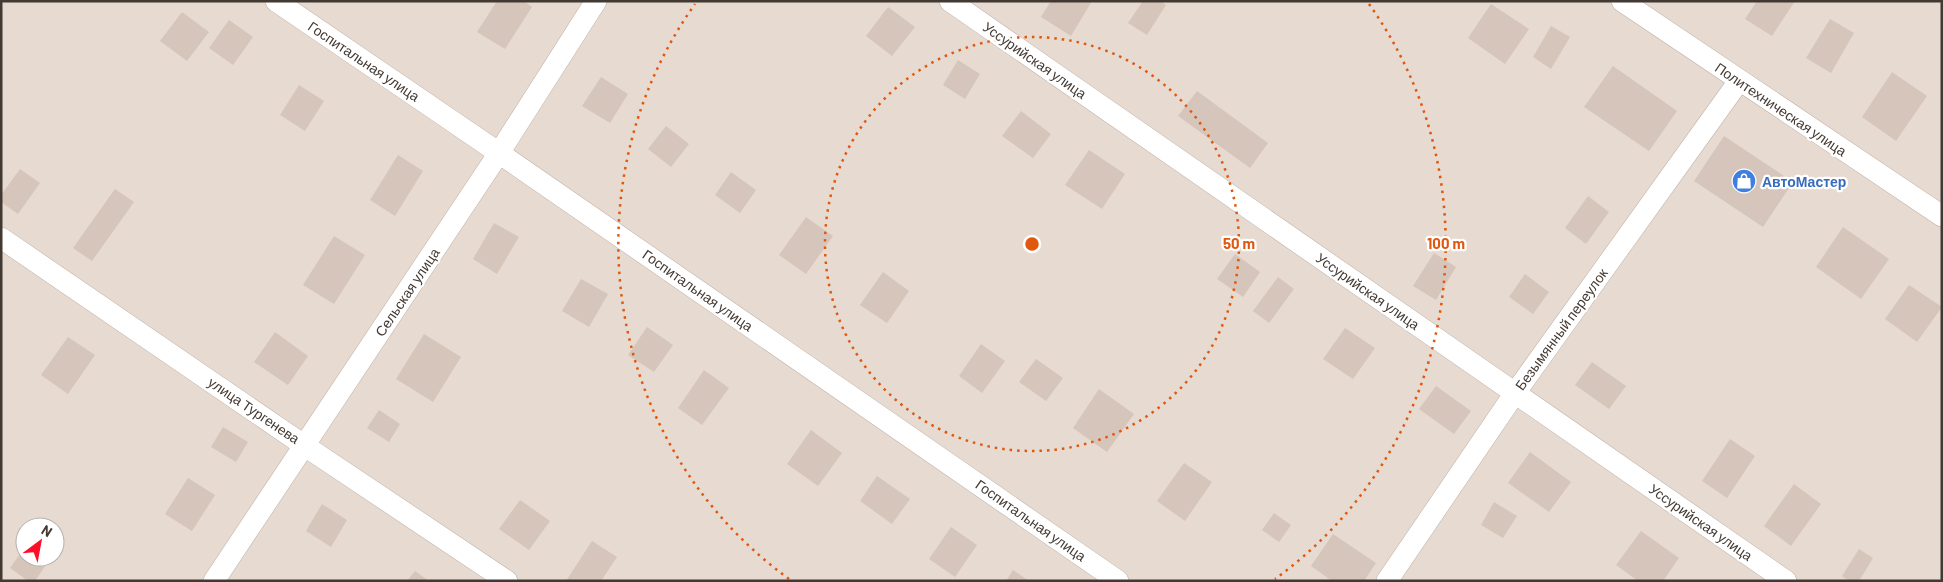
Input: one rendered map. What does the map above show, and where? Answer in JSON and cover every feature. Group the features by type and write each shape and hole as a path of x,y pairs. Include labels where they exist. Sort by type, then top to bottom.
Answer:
{"street":[{"name":"Госпитальная улица","path":"276,1 1118,581"},
{"name":"Сельская улица","path":"214,581 499,153 596,1"},
{"name":"Уссурийская улица","path":"950,1 1786,581"},
{"name":"Политехническая улица","path":"1622,1 1942,216"},
{"name":"Безымянный переулок","path":"1387,581 1515,393 1739,81"},
{"name":"улица Тургенева","path":"1,238 305,446 507,581"}],"shaded area":[{"path":"1,1 1942,1 1942,581 1,581"}],"building":[{"path":"497,1 524,1 532,7 505,49 477,32"},
{"path":"1051,1 1092,1 1071,36 1041,17"},
{"path":"1143,1 1160,1 1166,5 1147,35 1128,23"},
{"path":"1757,1 1795,1 1772,36 1745,19"},
{"path":"1491,4 1529,29 1505,64 1468,38"},
{"path":"888,7 915,27 892,56 866,36"},
{"path":"182,12 209,32 187,61 160,41"},
{"path":"1830,19 1854,33 1831,73 1806,58"},
{"path":"229,20 253,37 233,65 209,48"},
{"path":"1551,26 1570,37 1551,69 1533,57"},
{"path":"958,60 980,74 965,99 943,85"},
{"path":"1613,66 1677,111 1649,151 1584,107"},
{"path":"1892,72 1927,96 1896,141 1862,117"},
{"path":"601,77 628,94 610,123 582,106"},
{"path":"299,85 324,101 305,131 280,115"},
{"path":"1197,91 1268,143 1250,168 1178,116"},
{"path":"1021,111 1051,134 1033,158 1002,136"},
{"path":"666,126 689,144 671,167 648,149"},
{"name":"АвтоМастер","path":"1724,136 1793,182 1763,227 1694,181"},
{"path":"1089,150 1125,174 1102,209 1065,185"},
{"path":"398,155 423,171 395,216 370,200"},
{"path":"20,169 40,183 18,214 1,202 1,195"},
{"path":"731,172 756,190 740,213 715,195"},
{"path":"115,189 134,202 92,261 73,248"},
{"path":"1588,196 1609,212 1586,244 1565,228"},
{"path":"806,217 833,236 806,274 779,255"},
{"path":"494,223 519,237 497,274 473,259"},
{"path":"1843,227 1889,259 1861,299 1816,267"},
{"path":"334,236 365,255 334,304 303,285"},
{"path":"1434,253 1456,267 1436,300 1413,286"},
{"path":"1235,254 1260,272 1243,297 1217,279"},
{"path":"883,272 909,291 887,323 860,305"},
{"path":"1525,274 1549,292 1533,314 1509,297"},
{"path":"1278,277 1294,289 1269,323 1253,311"},
{"path":"581,279 608,294 589,327 562,311"},
{"path":"1909,285 1942,307 1917,342 1885,319"},
{"path":"647,327 673,345 654,372 628,355"},
{"path":"1345,328 1375,348 1353,379 1323,359"},
{"path":"275,332 308,356 288,385 254,362"},
{"path":"424,334 461,357 433,402 396,379"},
{"path":"68,337 95,355 68,394 41,375"},
{"path":"981,344 1005,361 982,393 959,376"},
{"path":"1036,359 1063,378 1046,401 1019,382"},
{"path":"1592,362 1626,386 1609,409 1575,385"},
{"path":"704,370 729,388 702,425 678,408"},
{"path":"1436,386 1471,411 1454,434 1419,409"},
{"path":"1099,389 1134,414 1107,452 1073,428"},
{"path":"379,410 400,424 389,442 367,428"},
{"path":"223,427 248,442 236,462 211,447"},
{"path":"811,430 842,453 818,486 787,464"},
{"path":"1730,439 1755,456 1727,498 1702,481"},
{"path":"1530,452 1571,482 1549,512 1508,483"},
{"path":"1184,463 1212,482 1185,521 1157,501"},
{"path":"877,476 910,499 892,524 860,501"},
{"path":"188,478 215,495 192,531 165,514"},
{"path":"1794,484 1821,504 1791,546 1764,526"},
{"path":"520,500 550,521 529,550 499,529"},
{"path":"1494,502 1517,516 1503,538 1481,525"},
{"path":"322,504 347,520 331,547 306,531"},
{"path":"1274,513 1291,525 1279,542 1262,530"},
{"path":"951,527 977,545 955,577 929,559"},
{"path":"1641,531 1679,558 1663,581 1638,581 1616,565"},
{"path":"1333,534 1376,563 1364,581 1332,581 1311,566"},
{"path":"592,541 617,557 601,581 566,581"},
{"path":"1859,549 1873,558 1859,581 1849,581 1842,576"},
{"path":"15,561 15,567 45,567 35,581 28,581 10,568"},
{"path":"1013,570 1029,581 1006,581"},
{"path":"415,571 429,581 407,581"}],"place":[{"name":"АвтоМастер","path":"1744,181"}]}
